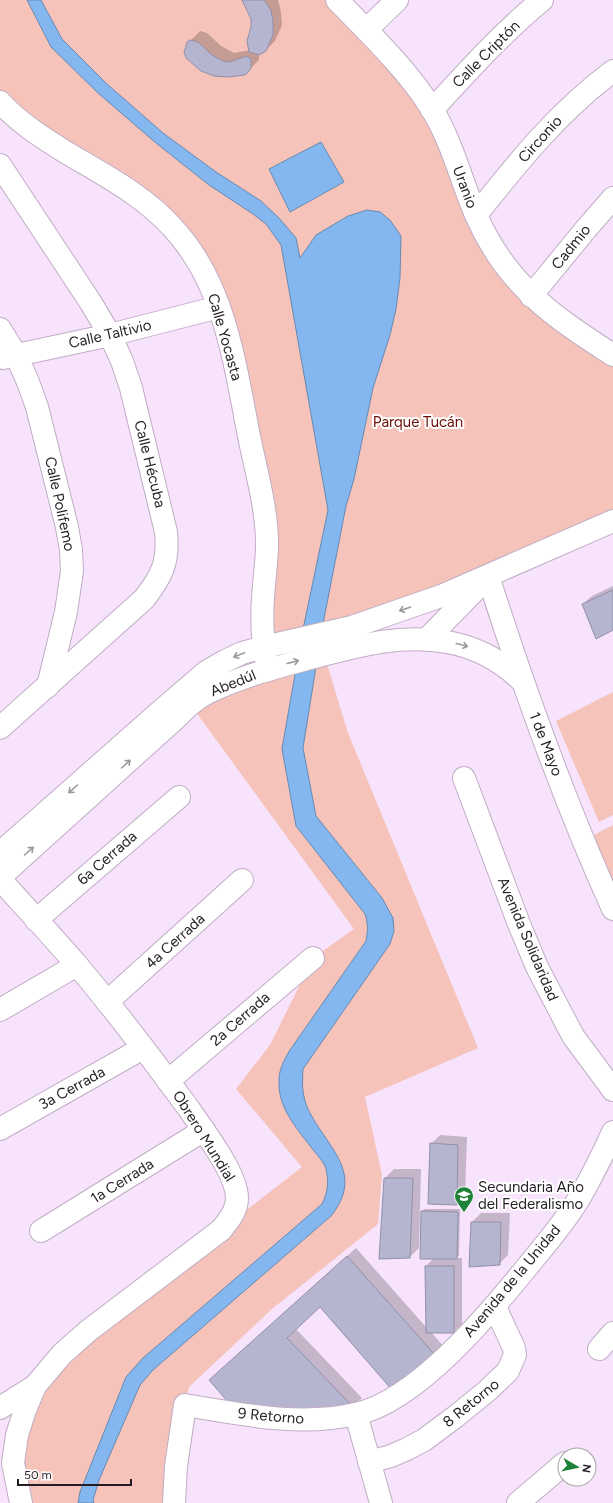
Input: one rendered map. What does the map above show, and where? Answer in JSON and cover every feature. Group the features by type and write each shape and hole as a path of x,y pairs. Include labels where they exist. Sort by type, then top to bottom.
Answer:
{"street":[{"name":"Uranio","path":"337,0 398,64 432,110 445,136 476,215 491,247 510,274 531,296 583,336 613,355"},
{"path":"366,30 397,0"},
{"name":"Calle Criptón","path":"432,110 489,48 542,0"},
{"name":"Circonio","path":"476,215 546,131 571,105 613,71"},
{"name":"Calle Yocasta","path":"0,102 7,110 37,135 124,187 152,208 172,227 190,248 205,274 219,307 234,364 264,513 267,544 262,600 262,627 268,669"},
{"name":"Calle Hécuba","path":"0,165 91,303 110,335 122,361 131,388 166,532 168,549 164,566 156,584 144,599 0,728"},
{"name":"Cadmio","path":"531,296 613,198"},
{"name":"Calle Taltivio","path":"8,357 110,335 219,307"},
{"name":"Calle Polifemo","path":"0,329 8,357 28,382 37,407 67,527 71,550 72,571 66,612 48,686"},
{"name":"Abedúl","path":"0,853 206,672 225,661 242,653 352,626 441,596 613,521"},
{"path":"427,639 488,576"},
{"name":"1 de Mayo","path":"488,576 521,680 572,812 613,909"},
{"name":"Abedúl","path":"0,878 190,704 209,692 268,669 359,645 384,641 427,639 448,642 480,651 507,667 521,680"},
{"name":"Avenida Solidaridad","path":"464,778 519,924 537,967 573,1036 613,1090"},
{"name":"6a Cerrada","path":"36,920 179,797"},
{"name":"Obrero Mundial","path":"0,878 107,1002 168,1081 204,1130 232,1176 237,1192 236,1205 232,1217 220,1230 88,1331 62,1354 35,1386 16,1435 6,1467 21,1503"},
{"name":"4a Cerrada","path":"107,1002 242,880"},
{"name":"2a Cerrada","path":"168,1081 313,958"},
{"path":"0,1010 76,965"},
{"name":"3a Cerrada","path":"0,1128 143,1048"},
{"name":"1a Cerrada","path":"41,1232 204,1130"},
{"name":"Avenida de la Unidad","path":"356,1414 384,1404 414,1384 441,1361 495,1307 553,1235 580,1197 613,1132"},
{"name":"8 Retorno","path":"369,1462 396,1454 424,1440 488,1391 508,1372 515,1355 514,1348 495,1307"},
{"path":"0,1408 35,1386"},
{"name":"9 Retorno","path":"174,1503 176,1466 185,1405 258,1417 285,1419 316,1419 356,1414"},
{"path":"356,1414 381,1503"},
{"path":"518,1503 557,1470"}],"green space":[{"name":"Parque Tucán","path":"0,0 337,0 398,64 491,247 613,355 613,521 441,596 278,636 262,627 265,571 234,364 190,248 0,102"},
{"path":"324,654 348,733 478,1048 365,1097 382,1175 378,1224 272,1309 189,1387 185,1405 174,1503 21,1503 17,1435 35,1386 221,1230 302,1167 236,1089 270,1045 313,958 354,929 190,704"},
{"path":"613,692 613,815 599,822 556,721"},
{"path":"613,825 613,887 612,888 594,835"}],"water":[{"path":"27,0 41,0 62,39 107,84 163,133 216,172 261,201 279,218 296,238 300,258 316,235 348,216 367,210 380,212 390,220 401,236 400,278 396,309 390,335 373,388 354,479 346,506 322,629 303,748 316,816 382,898 393,918 394,931 390,944 303,1069 303,1089 306,1104 339,1160 344,1173 345,1186 341,1200 331,1216 153,1370 140,1385 99,1480 93,1500 94,1503 78,1503 80,1492 126,1377 143,1358 322,1204 326,1195 326,1169 296,1128 282,1103 279,1075 290,1050 366,941 367,921 365,914 296,826 282,749 302,634 328,510 281,245 266,224 209,185 156,143 98,93 51,47"},
{"path":"321,142 344,182 290,212 269,169"}],"building":[{"path":"242,0 264,0 271,10 273,35 266,51 259,55 249,52 247,41 251,27 251,19"},
{"path":"190,40 198,42 212,55 225,62 233,61 246,56 251,59 251,69 245,75 228,77 214,76 201,71 186,58 184,52 187,42"},
{"path":"613,590 613,630 596,639 582,604"},
{"path":"430,1143 458,1145 457,1205 428,1204"},
{"path":"384,1178 413,1178 410,1258 379,1259"},
{"path":"421,1211 458,1212 457,1259 420,1259"},
{"path":"471,1222 501,1222 500,1265 469,1267"},
{"path":"347,1256 436,1356 393,1391 320,1307 287,1338 354,1408 264,1411 229,1403 209,1380"},
{"path":"425,1266 454,1266 454,1333 426,1333"}],"place":[{"name":"Secundaria Año del Federalismo","path":"464,1213"}]}
